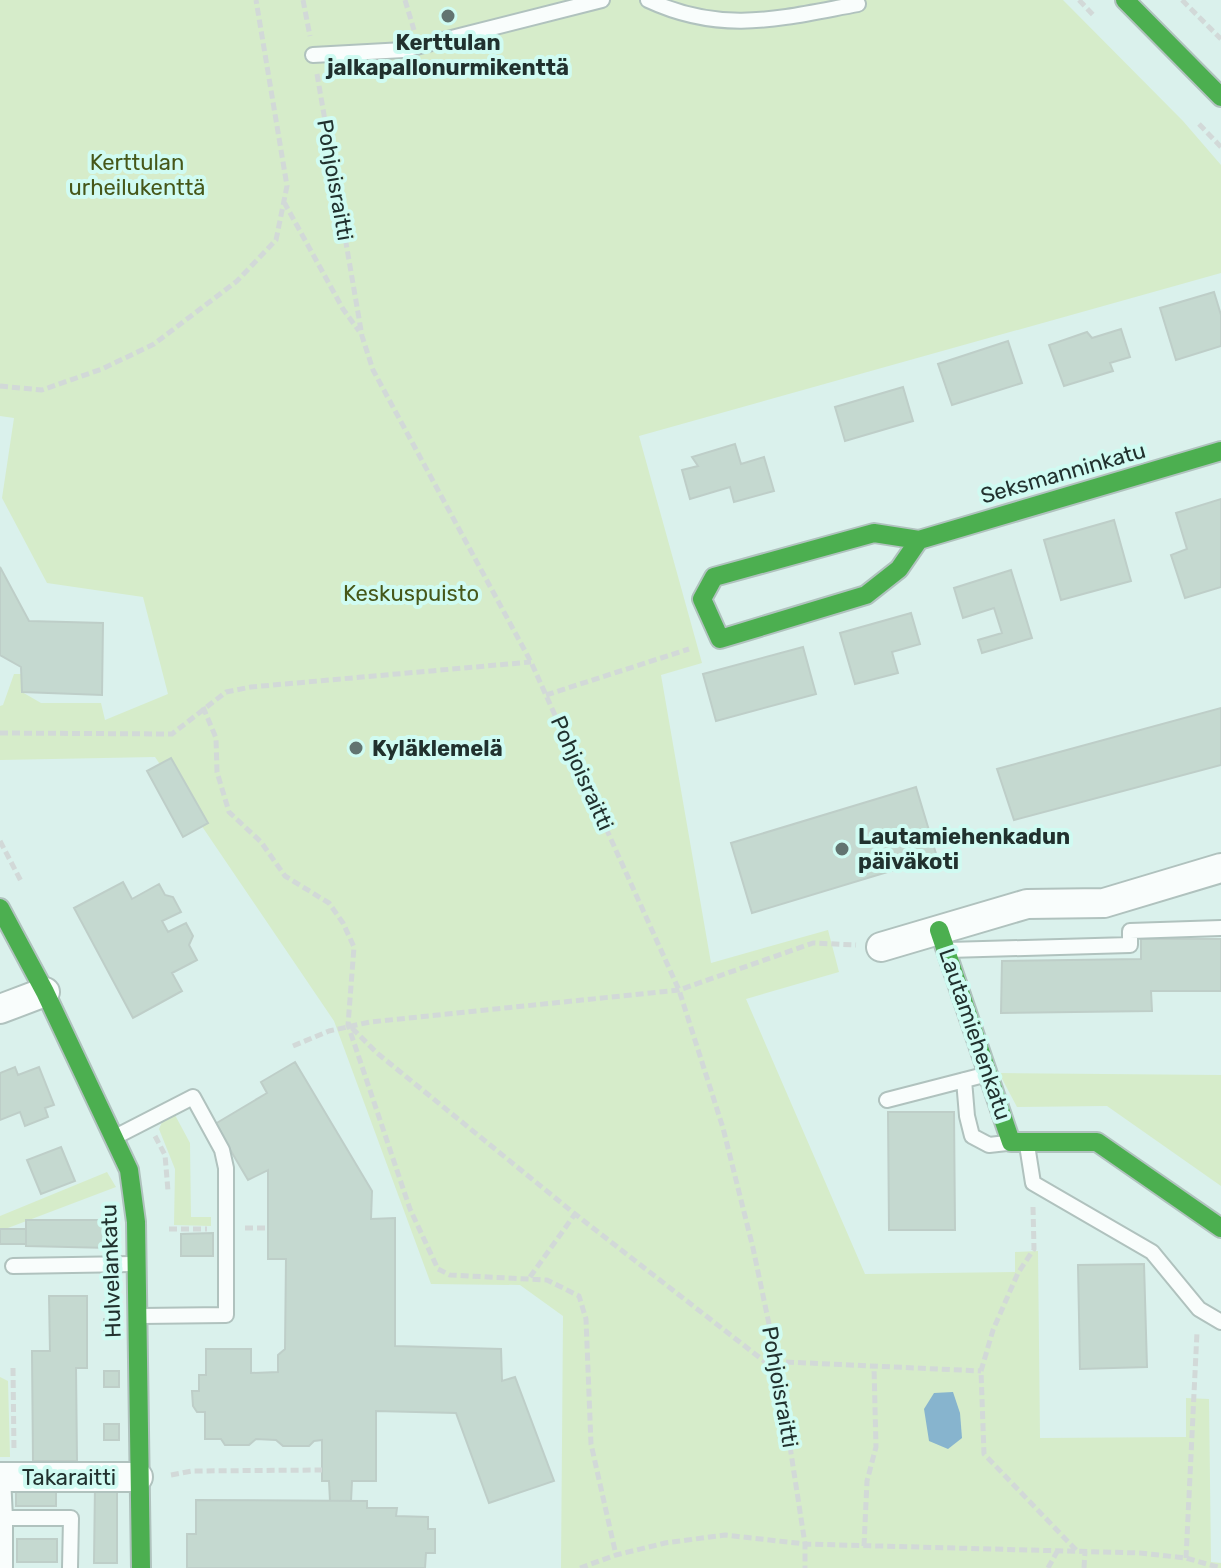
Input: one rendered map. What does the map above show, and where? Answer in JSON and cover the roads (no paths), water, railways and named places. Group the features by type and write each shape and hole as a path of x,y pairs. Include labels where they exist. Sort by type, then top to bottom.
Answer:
{"street":[{"path":"1125,0 1221,97"},
{"name":"Seksmanninkatu","path":"919,540 899,569 866,595 720,639 702,599 714,577 874,533 919,540 1221,451"},
{"name":"Lautamiehenkatu","path":"881,947 942,940 1027,904 1104,903 1221,868"},
{"name":"Hulvelankatu","path":"0,908 45,992 129,1170 134,1195 137,1316 151,1477 141,1568"},
{"name":"Lautamiehenkatu","path":"942,940 988,1074 1019,1143 1097,1142 1221,1228"},
{"path":"0,1009 45,992"},
{"name":"Takaraitti","path":"6,1477 151,1477"}],"lane":[{"path":"313,55 404,50 602,0"},
{"path":"648,0 676,13 719,22 762,21 858,4"},
{"path":"942,940 1130,945 1130,931 1221,928"},
{"path":"887,1100 988,1074"},
{"path":"964,1080 972,1136 989,1145 1019,1143 1033,1183 1152,1252 1199,1309 1221,1322"},
{"path":"115,1137 193,1097 222,1150 226,1168 226,1315 137,1316"},
{"path":"13,1266 137,1264"},
{"path":"5,1568 6,1477"},
{"path":"5,1518 71,1518 70,1568"}],"water":[{"path":"953,1392 960,1413 962,1438 948,1449 929,1441 924,1409 934,1393"}],"place":[{"name":"Kerttulan jalkapallonurmikenttä","path":"448,16"},
{"name":"Kyläklemelä","path":"356,748"},
{"name":"Lautamiehenkadun päiväkoti","path":"842,849"}],"park label":[{"name":"Kerttulan urheilukenttä","path":"137,174"},
{"name":"Keskuspuisto","path":"411,593"}]}
